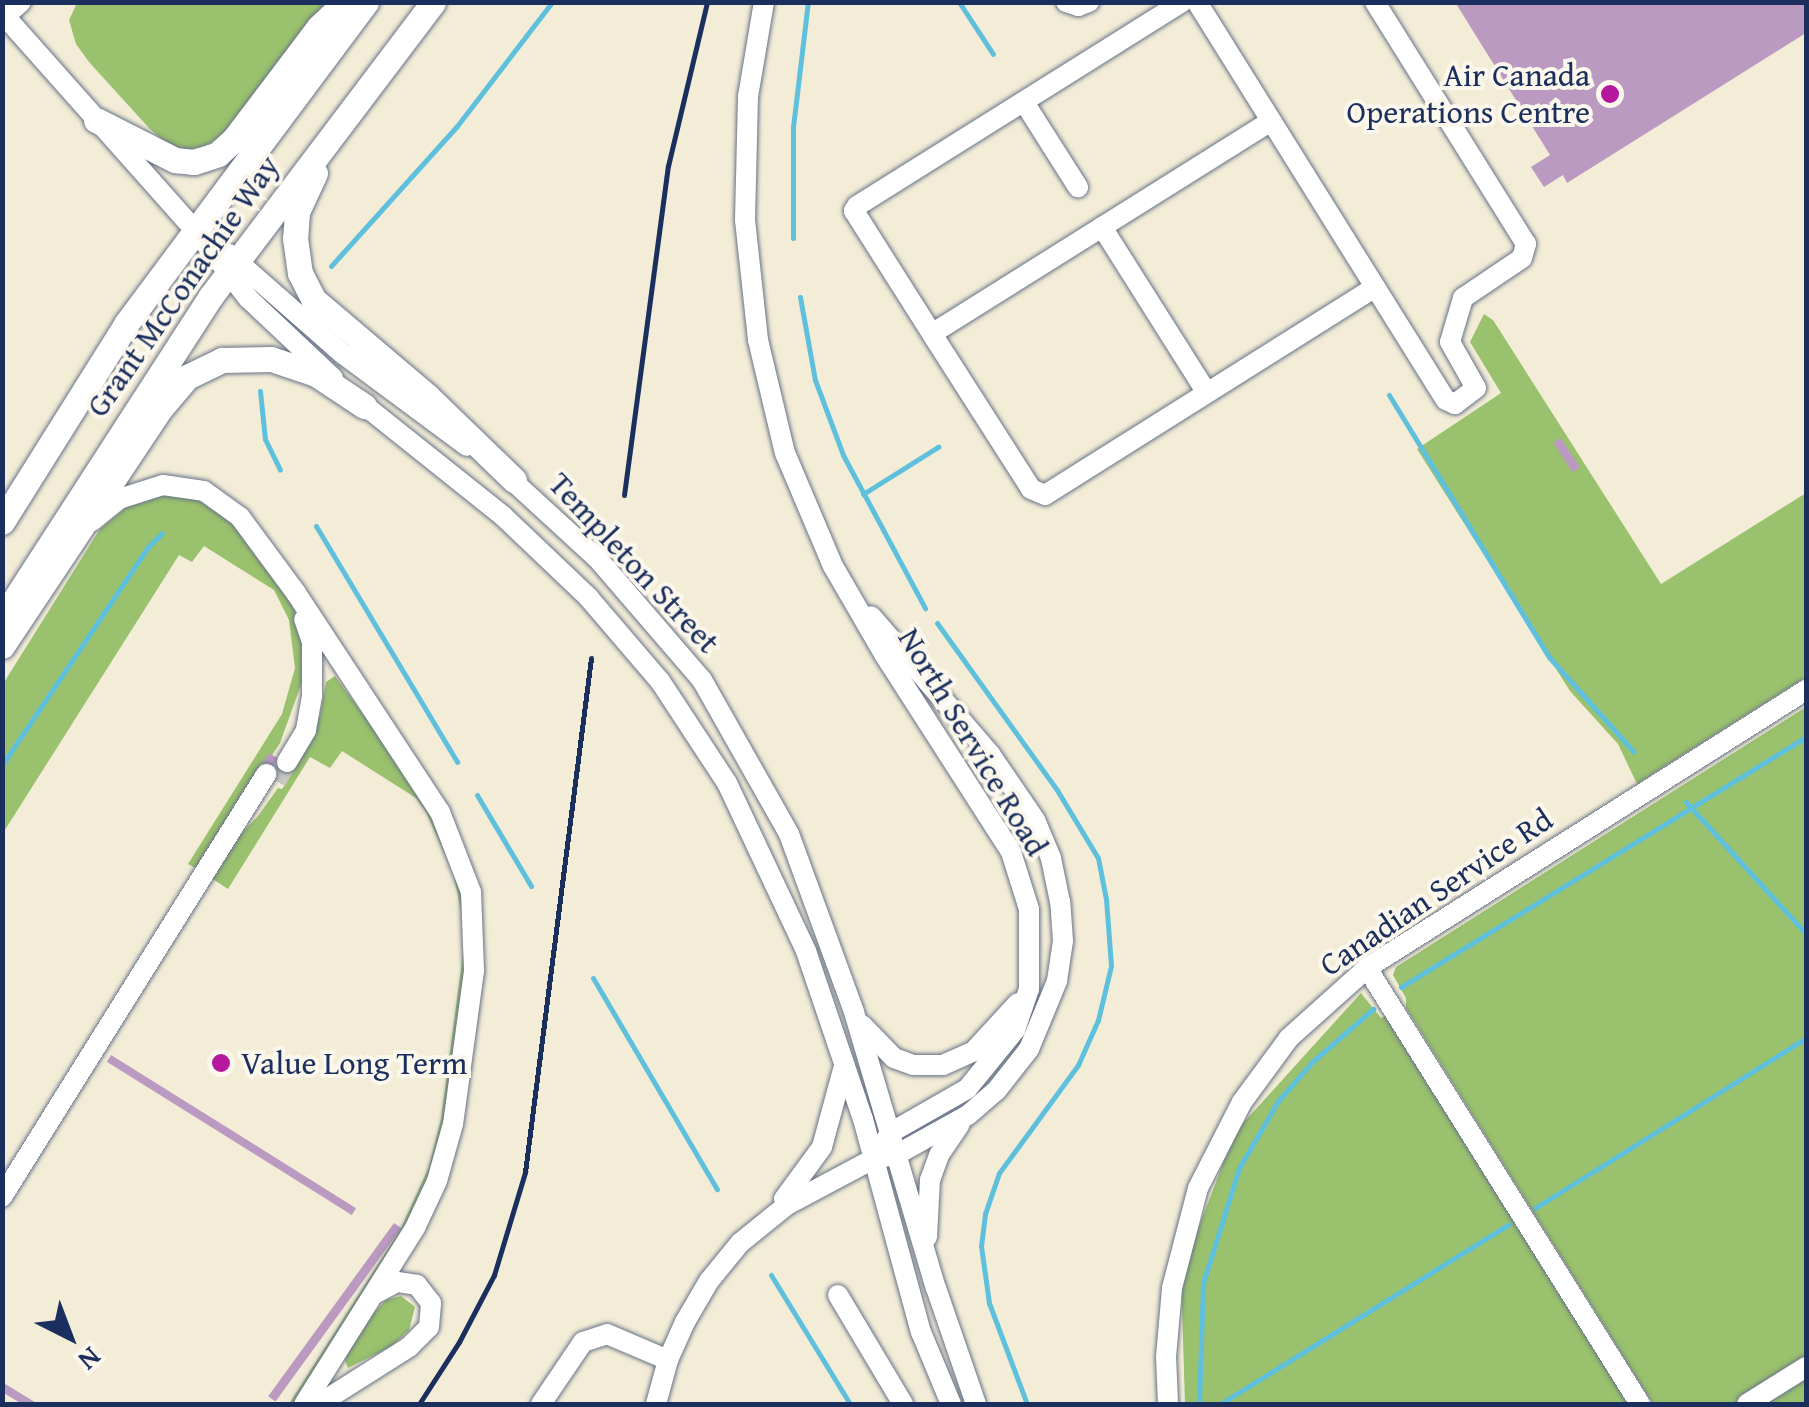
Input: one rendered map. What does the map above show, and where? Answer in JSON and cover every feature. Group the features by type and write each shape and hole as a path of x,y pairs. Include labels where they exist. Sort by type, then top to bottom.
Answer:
{"main road":[{"path":"96,120 166,158 194,162 218,154 319,27 346,2"},
{"name":"Grant McConachie Way","path":"2,522 126,324 366,2"},
{"path":"435,2 311,180 298,212 297,264 325,313 427,396 514,480"},
{"name":"Grant McConachie Way","path":"2,619 232,267 435,2"},
{"path":"2,488 126,324"},
{"path":"2,646 160,409 187,378 212,363 246,357 284,362 316,374 364,406"}],"street":[{"name":"North Service Road","path":"764,2 750,84 744,154 745,220 758,340 797,489 884,654 1011,852 1028,909 1030,964 1021,1018 986,1071 945,1104 890,1133 873,1159"},
{"path":"1066,2 1078,6 1089,2"},
{"path":"1182,2 854,211 1031,489 1040,494 1050,493 1375,287"},
{"path":"1197,2 1446,400 1455,404 1476,388 1450,342 1463,298 1522,258 1527,249 1375,2"},
{"name":"Templeton Street","path":"8,13 96,120 195,230 364,406 549,557 660,681 727,783 806,951 873,1159 917,1319 951,1404"},
{"path":"1024,102 1078,187"},
{"path":"932,334 1271,121"},
{"path":"1102,227 1207,393"},
{"name":"Templeton Street","path":"232,267 514,480 597,558 702,680 789,834 854,1012 936,1288 976,1404"},
{"path":"77,537 107,508 133,492 163,485 193,488 216,498 240,517 296,593 440,812 464,866 475,917 474,970 445,1158 423,1214 304,1404"},
{"name":"North Service Road","path":"850,592 1008,778 1035,820 1058,881 1062,942 1052,1000 1018,1064 968,1115 896,1155 873,1159"},
{"path":"2,1197 232,830 306,730 312,695 312,642 296,593"},
{"name":"Canadian Service Rd","path":"1168,1404 1167,1324 1178,1252 1210,1160 1265,1067 1316,1010 1367,968 1806,690"},
{"path":"854,1012 877,1044 894,1058 922,1066 956,1062 988,1040 1009,1016 1026,989 1030,964"},
{"path":"1367,968 1640,1404"},
{"path":"656,1404 668,1360 709,1281 800,1183 822,1147 844,1066"},
{"path":"936,1288 925,1218 930,1180 947,1142 968,1115"},
{"path":"759,1226 787,1205 873,1159"},
{"path":"318,1404 410,1347 429,1327 431,1303 418,1285 397,1282 375,1294"},
{"path":"838,1295 903,1404"},
{"path":"541,1404 583,1342 607,1334 668,1360"},
{"path":"1747,1404 1806,1367"}],"green space":[{"path":"77,3 325,3 222,135 205,146 186,150 169,146 149,128 89,62 76,44 69,20"},
{"path":"1484,314 1493,320 1661,584 1806,493 1806,677 1637,784 1618,744 1570,691 1417,449 1501,393 1470,342"},
{"path":"166,495 198,500 231,521 293,605 302,644 302,682 280,743 197,869 188,864 282,714 295,668 289,620 274,590 204,546 192,562 179,555 3,833 3,684 100,529 133,502"},
{"path":"335,676 432,809 470,921 448,1120 424,1201 298,1404 289,1404 401,1228 429,1167 441,1119 463,954 463,921 453,872 426,812 416,798 342,751 330,768 310,757 228,889 211,878 232,843 278,788 282,789 298,764 320,715 326,682"},
{"path":"1806,707 1806,1362 1739,1404 1653,1404 1406,1008 1406,998 1393,975 1396,967"},
{"path":"1361,993 1381,1018 1386,1016 1633,1404 1185,1404 1181,1274 1235,1132"},
{"path":"401,1296 415,1307 409,1330 392,1346 348,1368 344,1358 370,1317 386,1300"},
{"path":"1806,1373 1806,1404 1757,1404"}],"building":[{"name":"Air Canada Operations Centre","path":"1455,2 1806,2 1806,33 1567,183 1563,175 1544,187 1531,167 1550,155"},
{"path":"1561,438 1580,467 1573,472 1553,443"},
{"path":"269,753 294,768 284,784 259,769"},
{"path":"111,1055 356,1208 352,1215 107,1062"},
{"path":"394,1223 401,1228 275,1401 268,1396"},
{"path":"2,1382 38,1404 22,1404 2,1392"}],"waterway":[{"path":"331,266 457,126 552,2"},
{"path":"793,238 793,127 808,2"},
{"path":"959,2 993,54"},
{"path":"800,297 815,380 843,455 925,608"},
{"path":"260,391 265,439 280,470"},
{"path":"1389,395 1549,657 1634,752"},
{"path":"863,494 938,447"},
{"path":"316,526 457,762"},
{"path":"2,765 147,548 162,533"},
{"path":"937,623 1057,790 1098,858 1106,899 1111,966 1098,1020 1078,1065 999,1173 985,1214 981,1246 989,1303 1027,1404"},
{"path":"1401,987 1806,737"},
{"path":"477,795 531,886"},
{"path":"1686,802 1806,934"},
{"path":"593,978 717,1189"},
{"path":"1199,1404 1203,1283 1239,1168 1278,1101 1312,1062 1373,1009"},
{"path":"1535,1208 1806,1038"},
{"path":"1220,1404 1509,1224"},
{"path":"771,1275 850,1404"}],"tunnel":[{"path":"276,781 287,762"}],"railway":[{"path":"624,495 668,166 707,2"},
{"path":"419,1404 459,1342 494,1275 525,1172 591,658"}],"place":[{"name":"Air Canada Operations Centre","path":"1610,94"},
{"name":"Value Long Term","path":"221,1063"}]}
